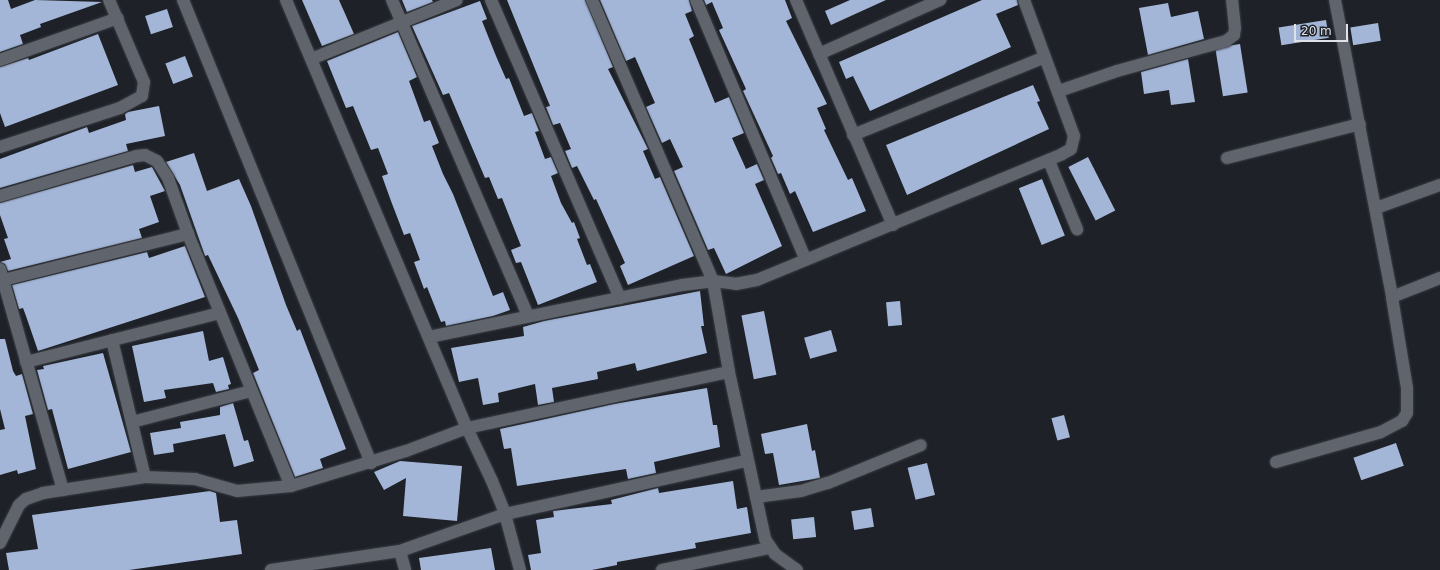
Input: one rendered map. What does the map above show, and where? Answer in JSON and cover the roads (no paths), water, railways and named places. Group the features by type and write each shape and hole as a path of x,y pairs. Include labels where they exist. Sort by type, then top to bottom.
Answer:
{"street":[{"path":"0,147 120,108 142,96 144,82 118,18 109,0"},
{"path":"184,0 370,463"},
{"path":"286,0 467,428 505,514 520,570"},
{"path":"392,0 400,22 528,316"},
{"path":"311,59 457,0"},
{"path":"491,0 620,298"},
{"path":"592,0 713,281 728,372 747,460 769,548 797,570"},
{"path":"696,0 806,260"},
{"path":"796,0 893,225"},
{"path":"819,54 940,0"},
{"path":"429,337 528,316 713,281 726,284 743,283 806,260 893,225 1049,161 1071,149 1074,143 1059,91 1024,0"},
{"path":"1059,91 1117,71 1226,41 1234,35 1235,28 1232,0"},
{"path":"1276,462 1381,432 1402,421 1407,413 1407,388 1392,297 1335,0"},
{"path":"0,60 118,18"},
{"path":"853,135 1045,57"},
{"path":"1227,158 1360,124"},
{"path":"0,196 145,155 151,157 162,168 251,391 291,486"},
{"path":"1049,161 1077,230"},
{"path":"1376,208 1440,185"},
{"path":"63,490 2,275 188,234"},
{"path":"1392,297 1440,278"},
{"path":"26,362 220,313"},
{"path":"112,340 145,477"},
{"path":"0,543 14,511 26,499 63,490 145,477 195,479 238,491 291,486 370,463 467,428 728,372"},
{"path":"132,422 251,391"},
{"path":"756,497 801,490 828,482 921,445"},
{"path":"271,570 400,551 505,514 747,460"},
{"path":"662,570 769,548"},
{"path":"400,551 405,570"}]}
